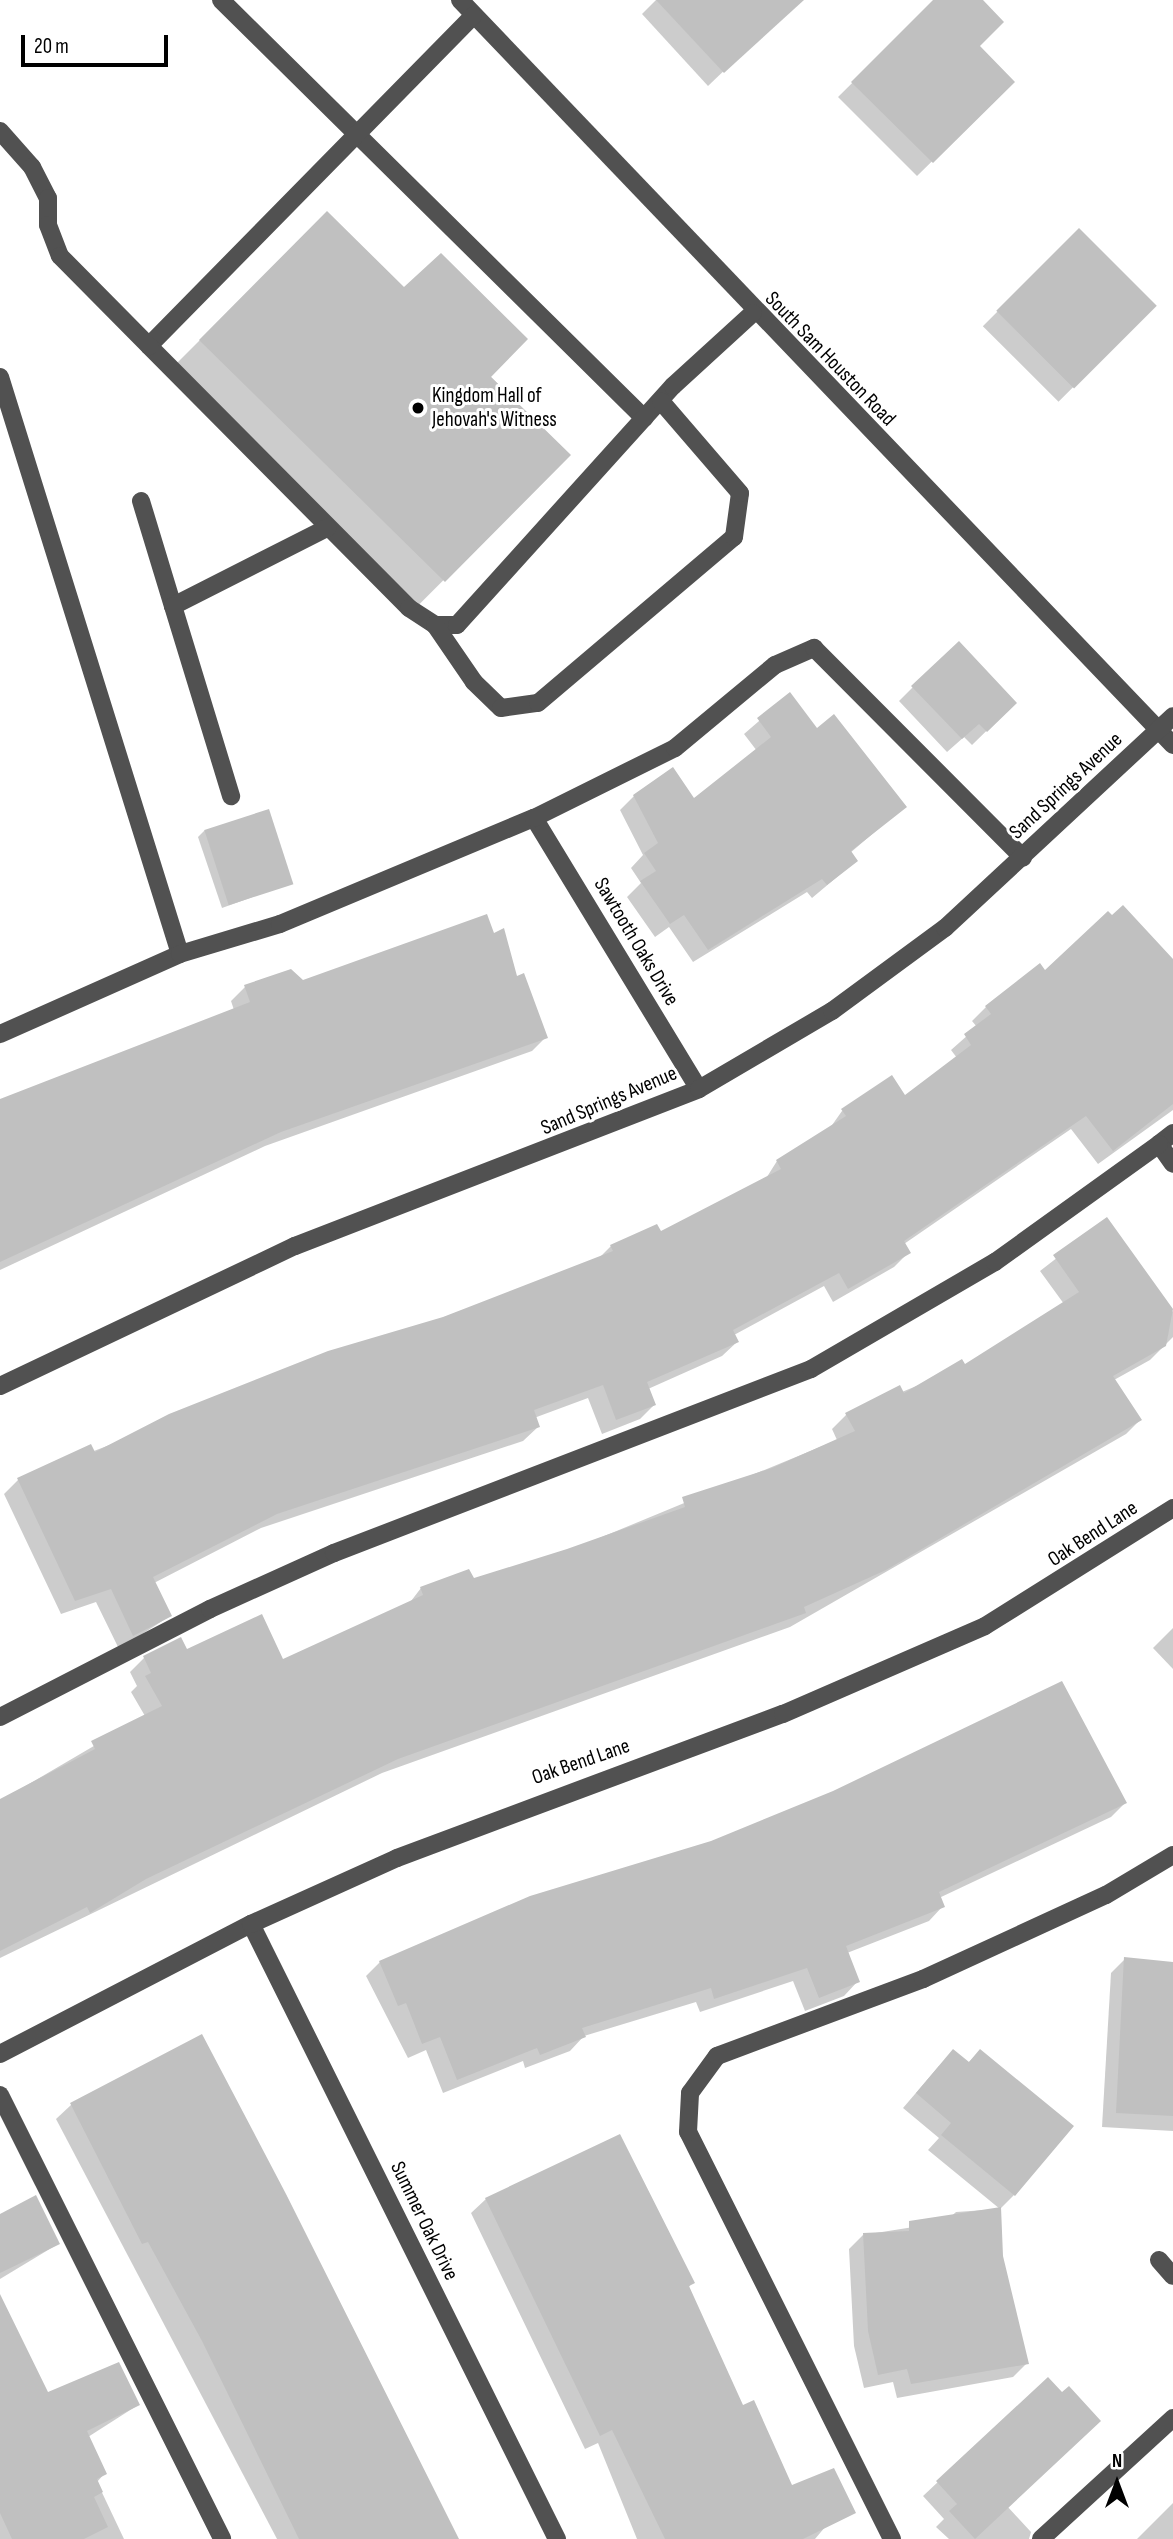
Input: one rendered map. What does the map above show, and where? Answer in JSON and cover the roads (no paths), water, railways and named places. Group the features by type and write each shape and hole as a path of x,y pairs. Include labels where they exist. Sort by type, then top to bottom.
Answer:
{"street":[{"path":"221,0 358,132 644,418"},
{"name":"South Sam Houston Road","path":"460,0 753,313 1173,745"},
{"path":"149,346 473,16"},
{"path":"0,131 32,167 48,198 48,225 60,256 327,528 409,608 435,625 474,682 501,708 538,703 734,537 742,514 740,493 661,401"},
{"path":"435,625 457,625 644,418 753,313"},
{"path":"0,377 180,954"},
{"path":"141,501 231,796"},
{"path":"173,606 327,528"},
{"path":"0,1034 180,954 279,923 534,818 675,748 775,665 814,648 1023,858"},
{"name":"Sand Springs Avenue","path":"0,1386 295,1246 699,1089 832,1011 945,928 1173,716"},
{"name":"Sawtooth Oaks Drive","path":"534,818 699,1089"},
{"path":"0,1717 210,1609 334,1553 811,1369 995,1262 1166,1139 1173,1164"},
{"name":"Oak Bend Lane","path":"0,2054 251,1924 445,1838 723,1737 985,1626 1173,1508"},
{"path":"892,2539 688,2132 690,2093 717,2056 923,1979 1106,1895 1173,1855"},
{"name":"Summer Oak Drive","path":"251,1924 557,2539"},
{"path":"0,2095 222,2539"},
{"path":"1159,2260 1173,2276"},
{"path":"1041,2539 1173,2418"}],"place":[{"name":"Kingdom Hall of Jehovah's Witness","path":"418,408"}]}
